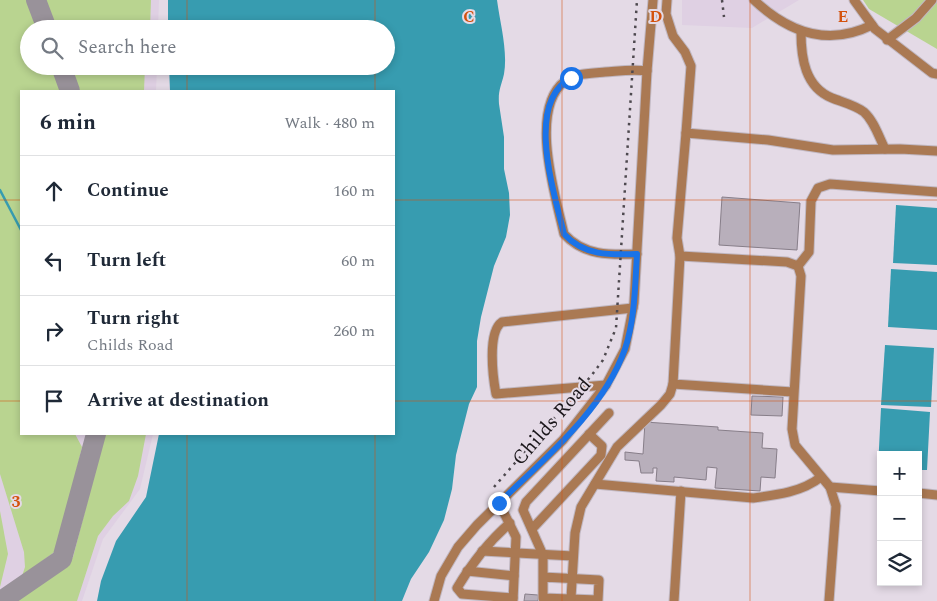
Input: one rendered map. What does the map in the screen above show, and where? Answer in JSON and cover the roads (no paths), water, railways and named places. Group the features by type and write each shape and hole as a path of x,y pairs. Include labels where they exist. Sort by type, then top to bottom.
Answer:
{"street":[{"name":"Childs Road","path":"434,601 441,576 458,547 499,503 563,440 606,385 625,349 633,308 647,71 654,0"},
{"path":"571,598 575,534 581,507 617,447 661,405 670,394 673,384 680,256 677,238 691,66 685,52 673,36 666,14 667,0"},
{"path":"754,0 801,32 846,35 872,25"},
{"path":"854,0 872,25 887,40 932,73 937,74"},
{"path":"887,40 916,18 932,0"},
{"path":"801,32 806,74 826,95 865,113 885,149"},
{"path":"637,254 597,254 571,242 564,234 548,167 546,133 554,94 564,82 571,78 600,73 632,69 647,71"},
{"path":"686,133 768,140 833,150 937,151"},
{"path":"798,266 809,252 811,201 818,188 830,184 937,192"},
{"path":"680,256 787,262 798,266"},
{"path":"798,266 801,276 792,429 795,445 830,487 836,506 829,601"},
{"path":"606,385 496,394 493,370 494,333 502,322 633,308"},
{"path":"673,384 793,392"},
{"path":"543,577 599,580 598,600 543,598 543,577 544,555 524,510 526,502 609,413"},
{"path":"532,528 601,455 602,446 590,434"},
{"path":"553,450 565,461"},
{"path":"595,484 753,498 777,495 809,486 821,477"},
{"path":"830,487 877,491"},
{"path":"674,601 681,491"},
{"path":"922,493 937,495"},
{"path":"499,503 510,523 516,537 513,599 462,594 458,588 467,571 482,551 510,523"},
{"path":"482,551 573,556"},
{"path":"467,571 514,576"}],"water":[{"path":"168,0 497,0 505,56 499,104 504,137 504,169 509,193 510,215 506,237 494,266 481,317 477,341 477,387 469,404 456,455 452,489 444,520 429,552 411,579 402,601 97,601 101,581 116,541 146,497 159,435 395,435 395,90 170,90 169,75 395,75 395,20 168,20"},
{"path":"896,205 937,208 937,265 893,263"},
{"path":"891,269 937,272 937,330 888,327"},
{"path":"885,345 934,348 931,407 881,405"},
{"path":"881,408 930,412 927,470 922,470 922,451 879,451"}],"waterway":[{"path":"0,190 20,228"}],"railway":[{"path":"494,487 591,376 603,360 616,328 637,0"},
{"path":"722,0 724,17"}]}
